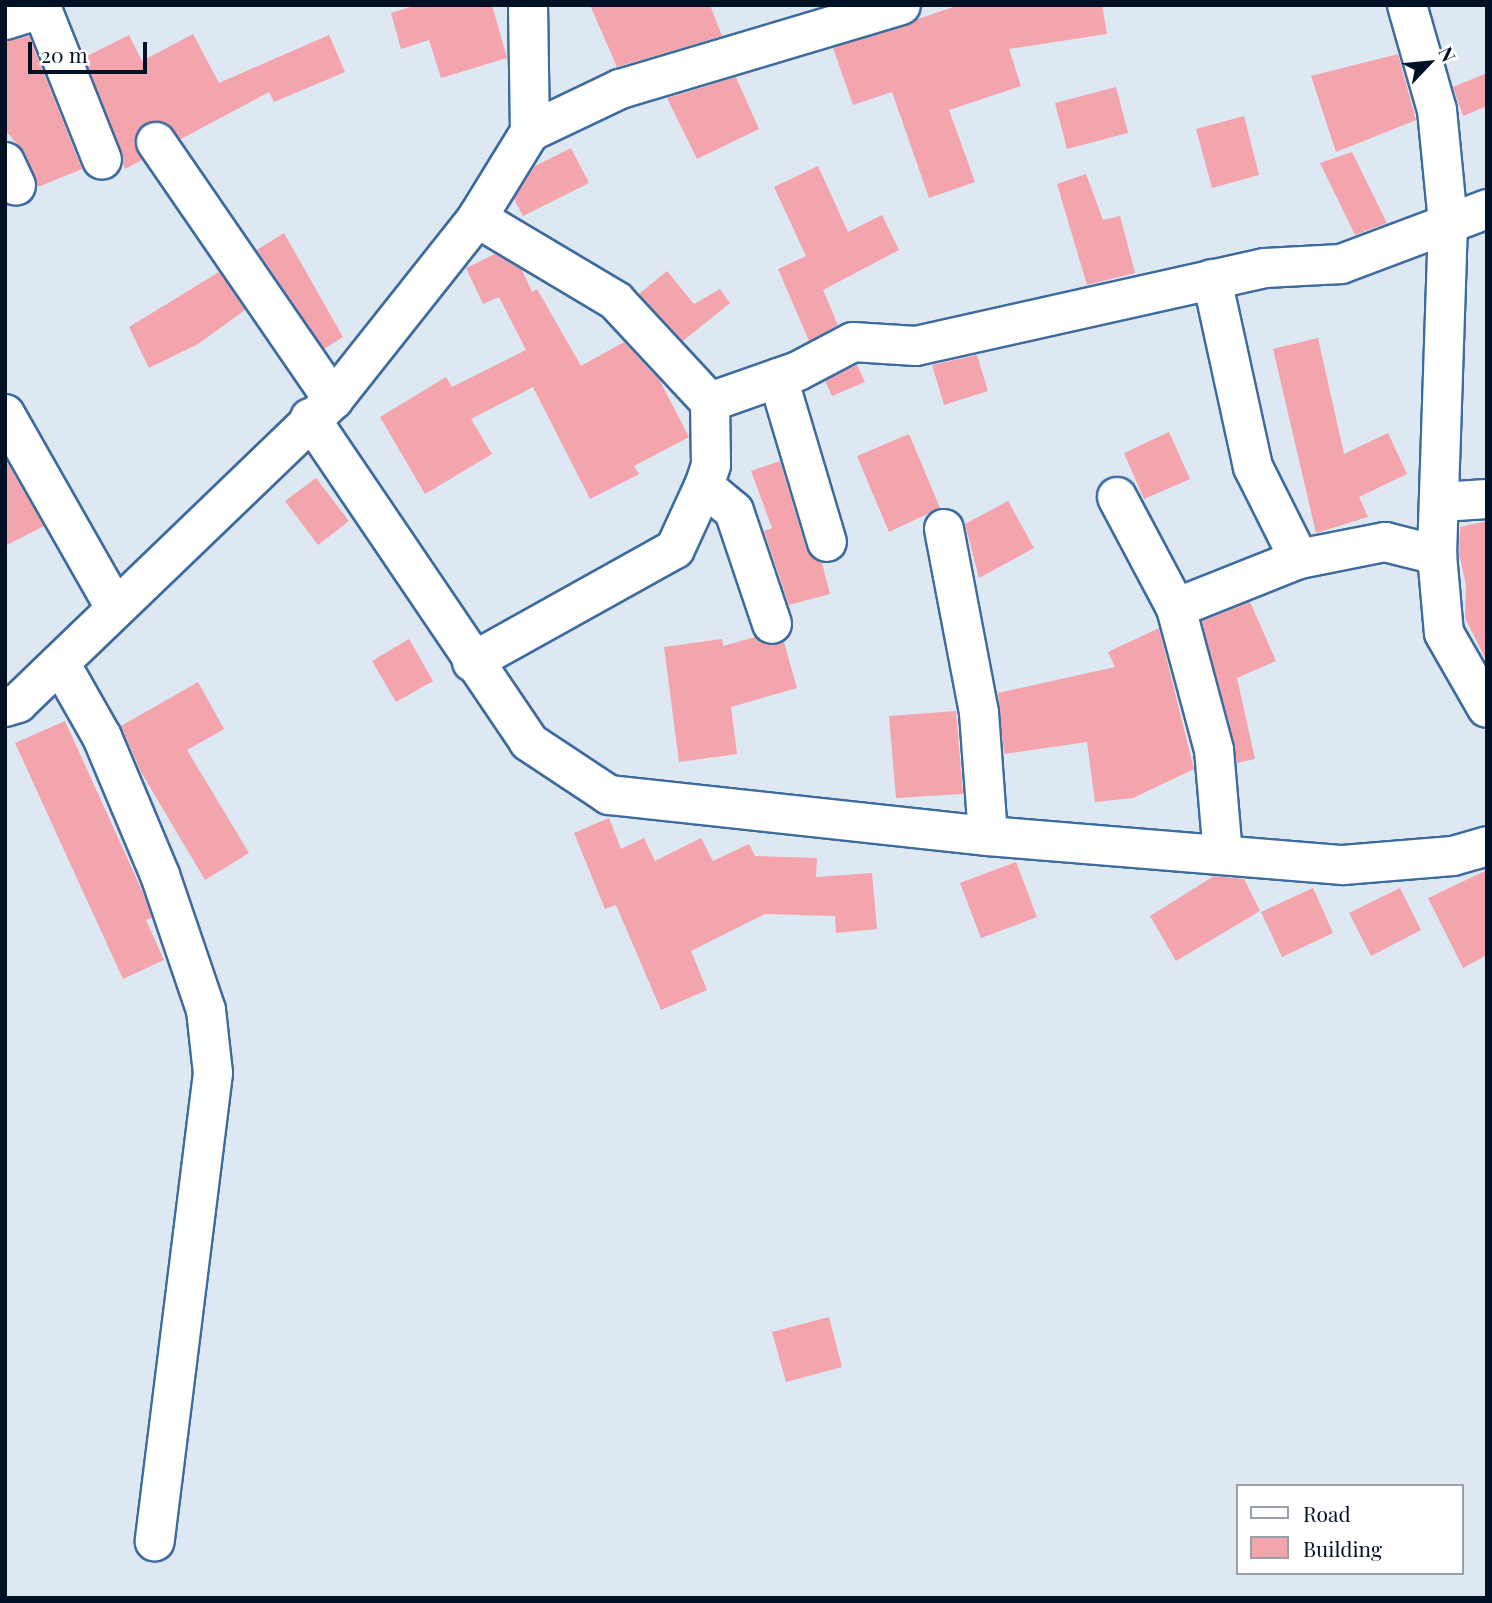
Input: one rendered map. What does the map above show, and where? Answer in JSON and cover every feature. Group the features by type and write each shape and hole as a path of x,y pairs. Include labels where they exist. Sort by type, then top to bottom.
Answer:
{"street":[{"path":"5,707 19,703 321,409 477,218 530,132 528,5"},
{"path":"530,132 620,89 900,5"},
{"path":"1408,5 1437,110 1448,223 1441,502 1437,555 1444,633 1487,708"},
{"path":"5,20 42,9 102,160"},
{"path":"156,142 321,409 472,662 529,742 609,795 988,836 1343,865 1453,856 1487,846"},
{"path":"710,402 778,378 853,342 916,346 1265,268 1342,264 1487,209"},
{"path":"472,662 675,549 711,465 710,402 616,302 477,218"},
{"path":"1212,279 1253,467 1299,559"},
{"path":"778,378 827,542"},
{"path":"5,414 115,608"},
{"path":"704,486 734,511 772,624"},
{"path":"1117,497 1175,608 1214,750 1223,854"},
{"path":"1441,502 1487,499"},
{"path":"944,529 979,713 988,836"},
{"path":"1175,608 1299,559 1385,542 1437,555"},
{"path":"60,663 102,737 144,837 206,1010 213,1073 155,1541"}],"building":[{"path":"417,5 492,5 507,58 441,78 429,40 401,49 391,13"},
{"path":"590,5 710,5 722,36 617,67"},
{"path":"959,5 1102,5 1107,34 1009,49 1021,86 949,110 975,182 929,198 892,92 853,105 833,48"},
{"path":"193,34 219,83 329,35 345,72 274,102 269,92 181,139 165,122 144,124 134,143 142,160 125,169 85,57 129,35 142,61"},
{"path":"29,36 82,169 38,187 25,153 5,130 5,41"},
{"path":"1398,54 1416,120 1336,152 1311,76"},
{"path":"1487,73 1487,106 1463,116 1453,87"},
{"path":"736,77 759,129 697,159 667,98"},
{"path":"1116,87 1128,133 1067,149 1055,103"},
{"path":"1244,116 1259,175 1212,188 1196,129"},
{"path":"571,148 589,183 523,216 514,199 535,166"},
{"path":"1352,152 1387,223 1355,235 1320,163"},
{"path":"818,166 848,232 882,215 899,250 823,290 838,325 809,341 778,269 806,256 774,187"},
{"path":"1086,174 1103,220 1120,216 1135,273 1087,285 1057,184"},
{"path":"284,233 343,337 324,349 257,250"},
{"path":"495,254 522,270 532,292 537,289 581,366 624,342 660,381 689,437 634,466 639,474 590,499 533,387 471,419 492,454 425,494 380,417 446,377 452,387 526,350 499,297 483,304 466,268"},
{"path":"667,271 694,304 720,289 730,303 683,341 639,294"},
{"path":"219,272 245,310 198,344 149,368 129,327"},
{"path":"1318,338 1344,454 1388,433 1407,474 1359,497 1368,517 1316,533 1273,349"},
{"path":"977,355 988,391 944,405 932,365"},
{"path":"857,365 865,382 832,396 825,381"},
{"path":"1169,432 1190,479 1144,499 1124,453"},
{"path":"909,434 940,508 889,532 857,456"},
{"path":"5,459 44,526 5,546"},
{"path":"780,461 806,548 822,563 830,594 789,605 764,531 772,528 751,471"},
{"path":"316,478 349,521 318,545 285,501"},
{"path":"1008,501 1034,548 979,578 965,524"},
{"path":"1487,521 1487,662 1465,618 1466,585 1459,554 1460,527"},
{"path":"1250,602 1276,661 1237,678 1255,759 1237,763 1202,621"},
{"path":"1159,628 1194,769 1133,798 1095,802 1087,742 1004,754 998,693 1115,667 1108,652"},
{"path":"755,637 768,645 784,642 797,688 731,707 737,754 679,762 664,647 722,639 723,646"},
{"path":"409,639 433,681 396,702 372,661"},
{"path":"198,682 224,729 187,750 249,853 205,880 141,772 121,726"},
{"path":"956,711 963,794 896,798 889,716"},
{"path":"65,721 144,895 152,918 146,920 164,960 123,979 15,743"},
{"path":"609,818 621,849 644,838 655,861 701,838 713,861 749,844 755,856 817,858 816,877 872,873 877,929 836,933 835,916 765,914 691,951 707,990 661,1010 616,905 605,909 574,833"},
{"path":"1016,862 1037,917 981,938 960,883"},
{"path":"1487,870 1487,955 1463,968 1428,898"},
{"path":"1214,876 1244,879 1260,911 1176,961 1150,916"},
{"path":"1313,888 1333,933 1282,957 1261,912"},
{"path":"1400,888 1421,930 1371,956 1349,913"},
{"path":"829,1317 842,1367 786,1382 772,1332"}]}
